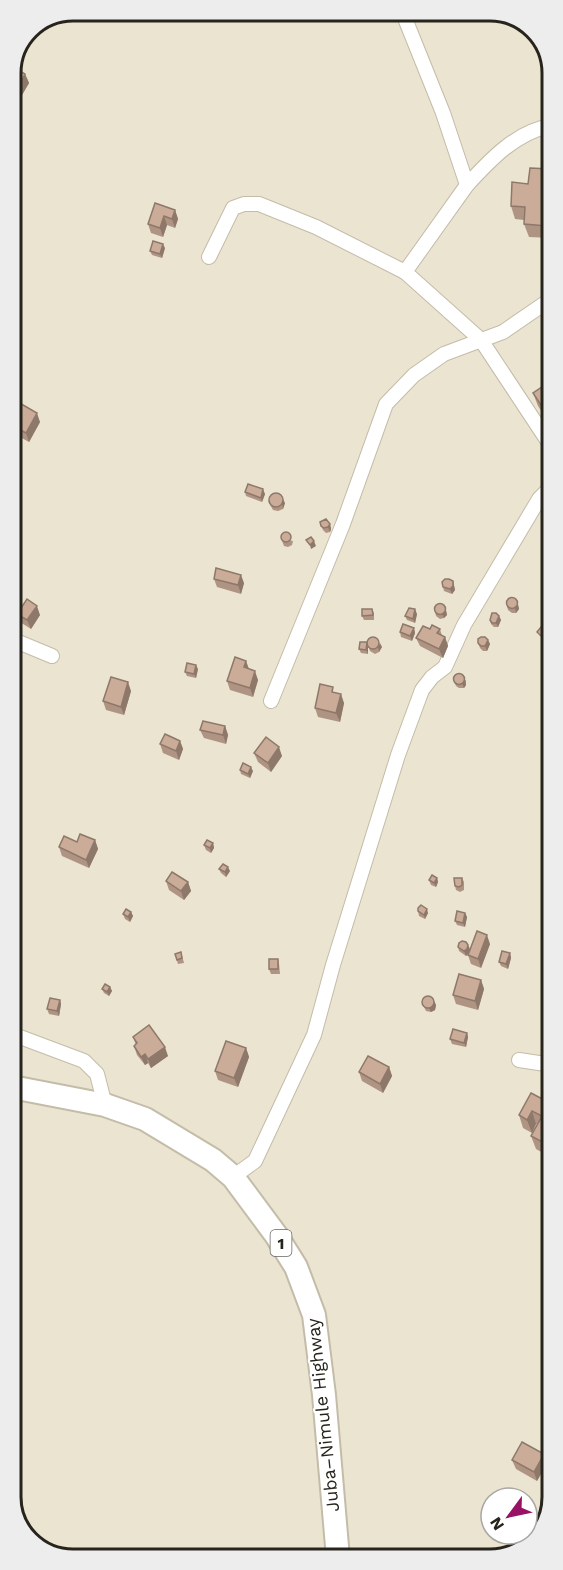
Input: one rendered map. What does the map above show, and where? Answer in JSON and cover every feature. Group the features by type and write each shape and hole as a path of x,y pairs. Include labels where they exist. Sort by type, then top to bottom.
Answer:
{"main road":[{"name":"Juba–Nimule Highway","path":"21,1089 105,1105 145,1119 213,1160 233,1177 276,1235 296,1267 314,1315 324,1395 337,1549"}],"street":[{"path":"406,21 443,113 467,185"},
{"path":"405,272 467,185 507,145 542,128"},
{"path":"209,257 233,208 244,204 259,204 315,227 405,272 481,339 542,432"},
{"path":"271,701 343,524 386,404 414,375 444,354 503,332 542,305"},
{"path":"233,1177 255,1161 314,1035 333,965 398,755 422,690 432,677 445,667 464,625 542,496"},
{"path":"21,643 52,656"},
{"path":"21,1037 84,1061 97,1074 105,1105"},
{"path":"519,1060 542,1063"}],"building":[{"path":"530,168 542,169 542,226 524,224 525,207 511,206 512,182 528,184"},
{"path":"155,203 175,210 172,219 164,216 160,228 148,224"},
{"path":"153,241 163,244 160,254 150,251"},
{"path":"542,387 542,406 533,393"},
{"path":"21,404 37,413 26,433 21,430"},
{"path":"248,484 263,489 261,498 245,492"},
{"path":"276,493 281,495 283,500 281,505 276,507 271,505 269,500 271,495"},
{"path":"326,519 330,524 324,528 320,522"},
{"path":"286,532 290,533 290,541 286,542 282,541 281,537 282,533"},
{"path":"311,537 314,541 310,545 306,540"},
{"path":"216,568 241,575 238,585 214,579"},
{"path":"445,579 453,581 450,589 443,587 442,582"},
{"path":"512,598 516,599 516,607 512,608 508,607 507,603 508,599"},
{"path":"27,599 37,606 27,620 21,616 21,608"},
{"path":"440,604 444,605 444,613 440,614 436,613 435,609 436,605"},
{"path":"409,608 415,609 413,619 405,616"},
{"path":"362,609 372,609 373,615 362,616"},
{"path":"492,613 499,616 496,623 490,620"},
{"path":"403,624 414,628 410,636 400,632"},
{"path":"432,625 440,629 437,633 445,637 439,649 416,638 423,626 430,629"},
{"path":"541,627 542,628 541,636 537,632"},
{"path":"375,637 379,643 375,649 371,649 367,641"},
{"path":"481,637 488,640 485,646 478,643"},
{"path":"360,642 367,642 366,650 359,649"},
{"path":"235,657 246,661 244,667 255,671 250,688 227,681"},
{"path":"187,663 196,665 194,674 185,672"},
{"path":"459,674 463,675 463,683 459,684 455,683 454,679 455,675"},
{"path":"111,677 128,682 121,707 103,701"},
{"path":"320,684 333,687 332,692 341,694 336,713 315,708"},
{"path":"203,721 225,726 223,735 200,730"},
{"path":"165,734 180,741 176,751 160,744"},
{"path":"266,737 279,747 268,763 254,753"},
{"path":"243,763 251,767 248,774 240,770"},
{"path":"80,834 95,840 86,860 59,847 64,836 77,842"},
{"path":"207,840 213,843 210,848 204,845"},
{"path":"223,864 228,867 225,872 219,869"},
{"path":"172,872 188,882 181,891 166,881"},
{"path":"432,875 437,878 434,883 429,880"},
{"path":"454,878 462,878 462,885 455,886"},
{"path":"421,905 427,909 424,915 418,911"},
{"path":"126,909 131,912 128,917 123,914"},
{"path":"457,911 465,913 463,923 455,921"},
{"path":"477,931 487,935 478,959 468,955"},
{"path":"462,941 468,945 464,951 458,947"},
{"path":"502,951 510,953 506,964 499,962"},
{"path":"181,952 182,958 177,960 175,954"},
{"path":"269,959 278,959 278,969 269,969"},
{"path":"459,974 481,980 475,1001 453,995"},
{"path":"105,984 110,987 107,992 102,989"},
{"path":"428,996 434,1002 428,1008 422,1002"},
{"path":"50,998 60,1000 57,1011 47,1009"},
{"path":"149,1025 165,1047 148,1059 145,1054 141,1057 134,1046 137,1043 133,1037"},
{"path":"453,1029 467,1033 464,1043 450,1039"},
{"path":"226,1041 246,1048 234,1078 215,1071"},
{"path":"368,1056 389,1067 380,1084 359,1072"},
{"path":"531,1093 542,1099 542,1116 532,1111 527,1120 519,1115"},
{"path":"542,1116 542,1142 531,1136"},
{"path":"522,1442 542,1453 542,1458 534,1472 512,1460"}]}
